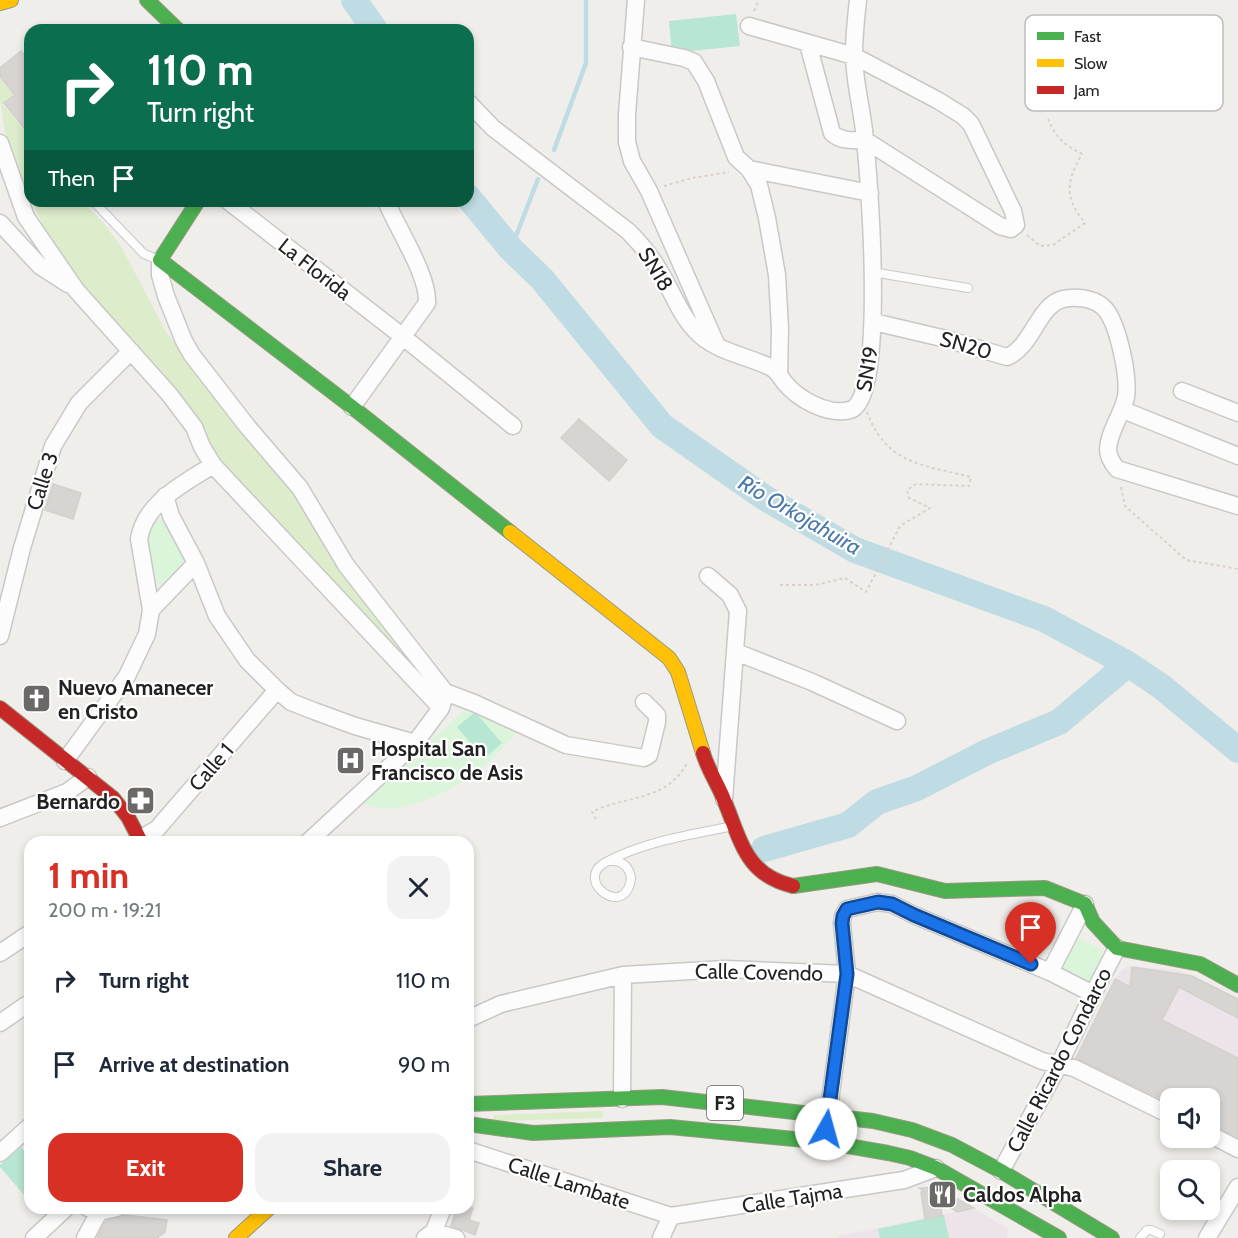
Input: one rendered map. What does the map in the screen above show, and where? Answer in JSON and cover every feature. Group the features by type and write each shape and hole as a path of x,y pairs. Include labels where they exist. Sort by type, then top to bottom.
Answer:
{"main road":[{"path":"0,3 11,0"},
{"path":"147,0 172,24"},
{"path":"194,207 160,260 352,407 669,658 678,672 707,766 750,859 763,874 780,883 797,887 877,874 945,891 1045,888 1085,904 1104,936 1118,948 1200,964 1238,985"},
{"path":"0,708 113,798 128,817 138,836"},
{"name":"F3","path":"474,1125 534,1132 623,1113 662,1097 873,1121 912,1130 952,1145 1059,1238"},
{"name":"F3","path":"474,1104 623,1113 670,1127 825,1142 910,1158 936,1168 995,1183 1113,1238"},
{"path":"825,1142 828,1116"},
{"path":"236,1238 262,1214"}],"street":[{"name":"SN19","path":"856,404 870,365 874,322 870,193 866,140 854,56 858,0"},
{"path":"634,2 627,142 632,161 649,191 717,346"},
{"path":"749,26 854,56 963,116 971,124 1013,211 1016,225 1011,229 1000,226 866,140 845,140 832,133 808,44"},
{"path":"631,47 684,58 694,63 706,81 736,157 749,169 759,185 768,218 777,275 780,329 779,373"},
{"name":"SN18","path":"474,108 493,128 628,231 641,244 660,271 687,323 702,337 717,346 770,367 779,373 785,383 801,397 820,406 837,411 856,404"},
{"path":"0,143 26,217 76,290 131,351 194,427 213,465 443,700 474,703 566,745 644,758 649,755 657,722 657,716 644,702"},
{"path":"749,169 870,193"},
{"name":"La Florida","path":"236,207 402,336 513,426"},
{"path":"352,407 427,303 428,294 421,273 389,207"},
{"path":"2,231 40,266 76,290"},
{"path":"160,260 160,275 166,296 192,355 247,426 300,488 346,565 443,700"},
{"name":"SN20","path":"874,322 946,339 1007,357 1024,346 1047,309 1061,299 1090,300 1102,306 1110,317 1121,348 1126,374 1126,395 1109,440 1108,451 1111,463 1118,470"},
{"name":"Calle 3","path":"0,636 22,548 53,446 79,403 131,351"},
{"path":"1182,391 1238,413"},
{"path":"1122,410 1238,456"},
{"path":"65,761 127,676 147,634 152,610 139,539 141,531 165,496 213,465"},
{"path":"1118,470 1238,506"},
{"path":"165,496 171,516 196,563 217,616 247,660 277,690 291,702 314,711 415,744"},
{"path":"152,610 196,563"},
{"path":"708,576 724,588 735,602 738,611 724,799"},
{"path":"736,652 812,682 897,721"},
{"name":"Calle 1","path":"148,836 157,830 277,690"},
{"path":"315,836 415,744 443,700"},
{"path":"0,818 67,792 88,777"},
{"path":"828,1116 847,974 842,923 847,909 878,902 892,904 1050,972 1093,994"},
{"path":"1050,972 1085,904"},
{"path":"0,953 24,937"},
{"name":"Calle Ricardo Condarco","path":"995,1183 1059,1065 1118,948"},
{"name":"Calle Covendo","path":"474,1016 501,1004 623,975 725,969 847,974 1042,1061 1074,1068 1160,1110"},
{"path":"623,975 623,1113"},
{"path":"0,1023 24,1009"},
{"path":"0,1153 24,1133"},
{"path":"1220,1140 1238,1149"},
{"name":"Calle Lambate","path":"474,1152 671,1216"},
{"name":"Calle Tajma","path":"671,1216 904,1180 936,1168"},
{"path":"1208,1237 1238,1187"},
{"path":"34,1238 60,1214"},
{"path":"85,1238 93,1214"},
{"path":"440,1214 430,1234 456,1238"},
{"path":"661,1238 671,1216"}],"lane":[{"path":"99,207 144,254 160,260"},
{"path":"872,272 968,288"},
{"path":"609,861 622,862 627,866 632,878 627,890 617,896 605,895 595,882 597,871 604,862 659,840 734,826"},
{"path":"1140,1238 1147,1230 1160,1234"}],"path":[{"path":"1016,225 1040,246 1053,245 1085,223 1074,209 1070,192 1070,174 1082,154 1066,146 1056,136 1048,119"},
{"path":"649,191 692,178 749,169"},
{"path":"780,585 815,585 844,578 866,592 900,526 930,507 909,498 907,490 916,484 969,486 971,477 914,462 887,447 872,423 856,404"},
{"path":"1118,470 1125,506 1186,560 1238,569"},
{"path":"596,819 592,812 605,805 653,792 674,781 689,761"}],"shaded area":[{"path":"1127,966 1179,970 1238,999 1238,1140 1220,1131 1220,1088 1160,1088 1160,1101 1076,1059 1119,973"},
{"path":"974,1208 1008,1229 1007,1238 838,1238 838,1236"}],"green space":[{"path":"736,14 740,46 672,53 669,21"},
{"path":"0,77 15,95 3,104 24,131 24,183 7,145 0,100"},
{"path":"35,207 88,207 102,221 122,248 166,332 286,483 332,556 429,684 283,533 211,449 55,253"},
{"path":"162,519 184,559 182,567 164,584 158,584 147,535 154,523"},
{"path":"468,707 518,730 486,765 461,783 427,800 391,808 376,808 363,802"},
{"path":"475,712 502,743 484,759 457,727"},
{"path":"1080,939 1101,949 1103,954 1091,980 1086,982 1065,973 1063,967 1075,942"},
{"path":"603,1111 601,1118 495,1121 493,1115"},
{"path":"21,1147 24,1151 24,1195 0,1167"},
{"path":"944,1215 949,1238 880,1238 878,1229"}],"building":[{"path":"21,51 24,55 24,128 4,103 15,95 0,76 0,68"},
{"path":"579,419 627,460 609,481 561,438"},
{"path":"53,484 81,493 73,519 45,510"},
{"path":"1132,967 1192,976 1238,999 1238,1018 1179,987 1162,1020 1238,1058 1238,1137 1220,1129 1220,1088 1160,1088 1160,1098 1076,1058 1115,979 1130,987"},
{"path":"938,1187 974,1208 957,1212 940,1201 942,1216 925,1219 921,1192 924,1191 919,1188"},
{"path":"455,1214 471,1214 469,1220 479,1223 475,1235 451,1225"},
{"path":"125,1215 167,1220 165,1232 157,1238 97,1238 106,1221"}],"waterway":[{"name":"Río Orkojahuira","path":"354,0 371,24"},
{"path":"554,150 586,63 586,0"},
{"path":"511,249 538,179"},
{"name":"Río Orkojahuira","path":"474,204 511,249 542,279 662,426 765,498 855,550 1044,619 1128,664 1162,687 1238,750"},
{"path":"764,849 848,825 877,802 917,788 987,752 1059,722 1128,664"}],"traffic: fast":[{"path":"147,0 172,24"},
{"path":"194,207 160,260 510,532"},
{"path":"793,886 877,874 945,891 1045,888 1085,904 1093,922 1117,948 1200,964 1238,985"},
{"path":"474,1104 662,1097 873,1121 912,1130 952,1145 1001,1171 1112,1238"},
{"path":"474,1125 533,1133 670,1127 825,1142 888,1153 936,1168 1059,1238"}],"traffic: slow":[{"path":"0,3 11,0"},
{"path":"510,532 669,658 678,672 703,753"},
{"path":"236,1238 262,1214"}],"traffic: jam":[{"path":"0,708 113,798 128,817 138,836"},
{"path":"703,753 747,854 764,874 793,886"}],"place":[{"name":"Nuevo Amanecer en Cristo","path":"37,699"},
{"name":"Hospital San Francisco de Asis","path":"350,760"},
{"name":"Bernardo","path":"141,801"},
{"name":"Caldos Alpha","path":"942,1194"}],"route":[{"path":"826,1129 847,974 842,923 847,909 878,902 892,904 1031,964"}]}
